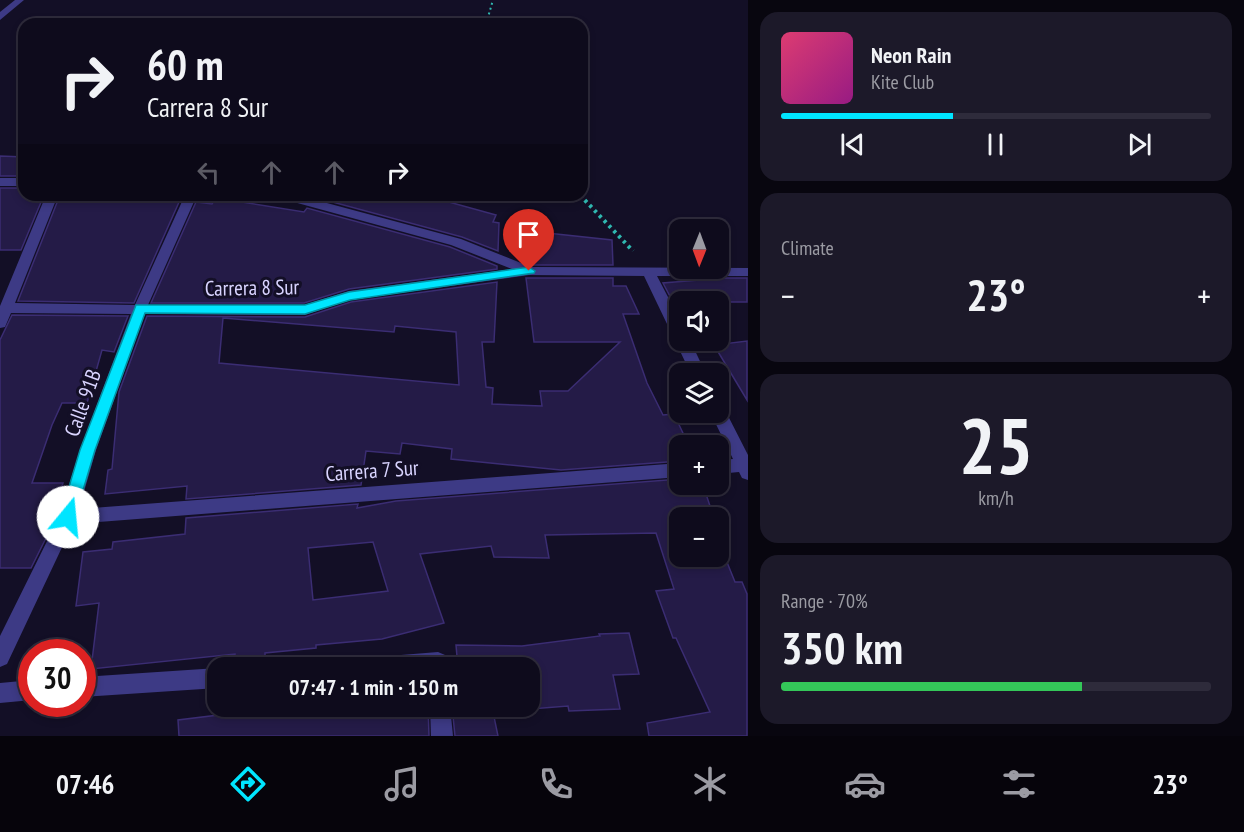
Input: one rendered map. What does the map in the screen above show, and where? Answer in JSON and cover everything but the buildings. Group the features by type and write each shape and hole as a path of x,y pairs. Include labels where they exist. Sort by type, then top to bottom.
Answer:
{"street":[{"path":"0,17 20,0"},
{"path":"0,182 18,182"},
{"path":"0,324 50,201"},
{"name":"Calle 91B","path":"0,657 68,517 88,450 140,308 188,201"},
{"path":"306,201 456,242 529,271"},
{"name":"Carrera 8 Sur","path":"6,308 305,310 349,296 529,271 747,272"},
{"path":"649,273 669,313"},
{"path":"724,423 746,468 729,467"},
{"name":"Carrera 7 Sur","path":"68,517 669,471"},
{"path":"96,686 207,679"},
{"path":"0,693 18,691"},
{"path":"441,717 442,736"}],"path":[{"path":"488,18 493,0"},
{"path":"586,201 623,238 649,273"}],"route":[{"path":"68,517 88,450 140,308 305,310 349,296 529,271"}]}
